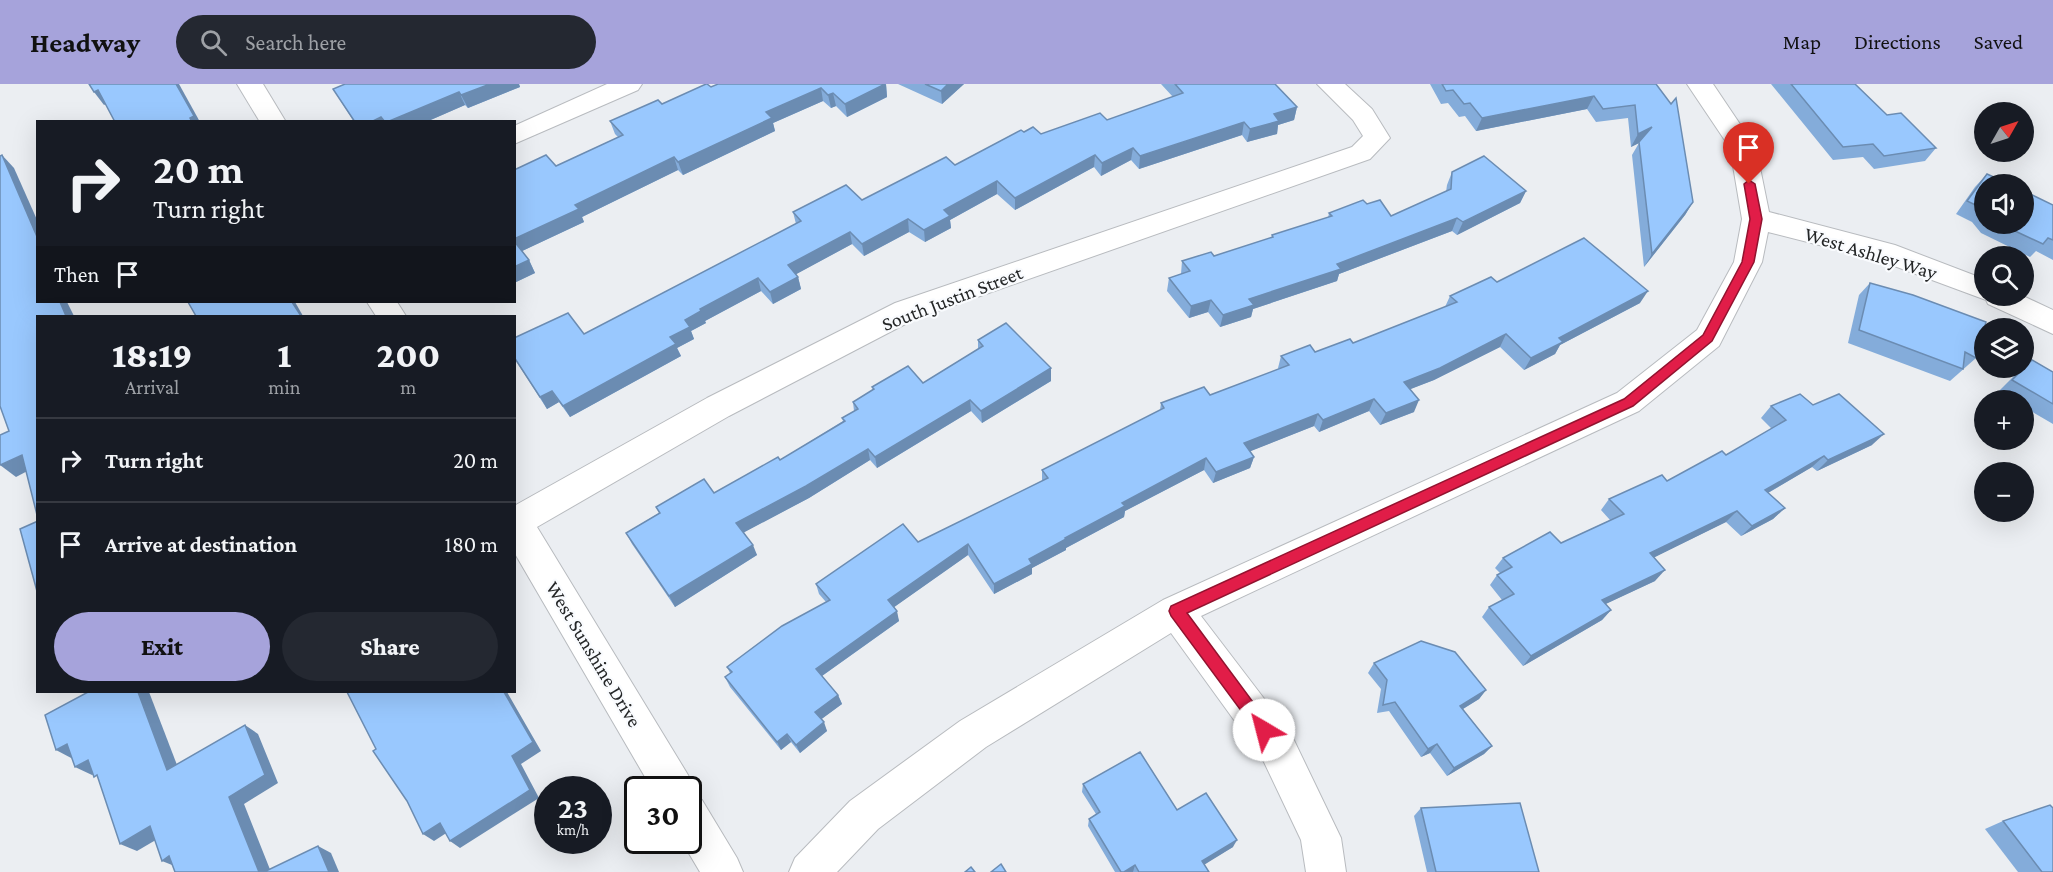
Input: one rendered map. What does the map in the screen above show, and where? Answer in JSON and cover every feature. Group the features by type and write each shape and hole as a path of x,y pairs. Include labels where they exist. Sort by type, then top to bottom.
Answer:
{"street":[{"path":"250,84 272,120"},
{"path":"516,135 629,84"},
{"name":"South Justin Street","path":"516,520 718,407 905,311 1361,153 1377,138 1363,115 1330,84"},
{"path":"809,872 864,816 973,734 1176,611 1628,402 1708,338 1748,262 1756,219 1743,148 1701,84"},
{"name":"West Ashley Way","path":"1756,219 1885,252 1974,286"},
{"path":"2018,306 2053,323"},
{"name":"West Sunshine Drive","path":"516,523 666,776"},
{"path":"1176,611 1277,747 1321,838 1326,872"},
{"path":"702,837 723,872"}],"building":[{"path":"89,84 176,84 194,116 190,118 191,120 114,120 98,90 94,92"},
{"path":"345,84 490,84 461,95 459,92 392,120 383,120 381,117 375,120 354,120 333,89"},
{"path":"707,84 711,87 718,84 885,84 845,104 833,93 828,95 821,88 766,112 772,118 678,162 674,157 575,205 579,209 516,238 516,169 546,155 556,166 623,135 610,121 658,100 662,104"},
{"path":"925,84 948,84 941,91"},
{"path":"1175,84 1275,84 1297,107 1274,114 1279,121 1250,129 1244,122 1140,156 1133,148 1102,163 1095,155 1015,198 997,181 944,210 950,216 924,230 908,219 862,244 850,232 788,265 798,277 770,292 758,278 700,309 701,311 685,320 690,327 670,337 676,344 563,406 552,391 540,397 516,360 516,337 568,313 584,334 801,221 793,212 846,185 862,200 946,157 955,165 1021,130 1024,132 1033,127 1041,134 1100,113 1107,120 1183,93"},
{"path":"1442,84 1656,84 1671,104 1676,98 1693,202 1652,254 1639,142 1652,127 1638,134 1635,105 1603,109 1594,96 1482,118 1470,103 1464,104 1453,90 1446,91"},
{"path":"1791,84 1855,84 1887,115 1901,113 1936,148 1884,156 1873,144 1843,147"},
{"path":"2,155 36,234 36,303 60,303 66,315 36,315 36,511 22,455 0,465 0,435 9,431 0,406 0,156"},
{"path":"1484,156 1526,191 1463,222 1457,218 1337,264 1341,269 1249,299 1254,305 1223,315 1211,300 1191,306 1169,278 1190,271 1182,261 1211,252 1214,256 1273,237 1272,235 1332,216 1329,213 1363,200 1367,204 1380,200 1391,216 1451,189 1452,172"},
{"path":"1974,192 1974,204 1967,201"},
{"path":"2034,196 2053,205 2053,240 2048,238 2043,244 2022,234 2034,234"},
{"path":"1584,238 1648,291 1559,338 1563,342 1531,358 1506,334 1440,368 1404,382 1419,400 1386,413 1374,399 1323,420 1318,414 1244,443 1254,457 1216,472 1206,458 1122,503 1125,506 1029,559 1032,564 994,584 968,544 888,600 897,611 816,669 838,695 815,712 824,722 796,745 787,734 777,742 725,677 732,672 727,667 782,626 830,600 816,584 903,524 918,542 1048,478 1042,470 1164,408 1161,403 1204,387 1210,395 1289,365 1281,356 1310,345 1315,352 1350,339 1353,343 1457,302 1450,296 1491,277 1497,282"},
{"path":"516,244 529,260 516,266"},
{"path":"1870,283 1913,295 1975,318 1974,357 1965,352 1963,369 1859,330"},
{"path":"189,303 293,303 300,315 195,315"},
{"path":"1006,323 1051,368 981,411 970,400 875,457 868,449 806,486 736,523 753,545 669,596 626,533 660,513 656,507 704,479 714,493 778,457 780,460 845,421 842,418 858,409 853,402 874,389 872,387 908,366 923,383 983,346 978,340"},
{"path":"2034,361 2053,372 2053,404 2034,393 2034,390 2029,390 2012,380 2014,378 2034,378"},
{"path":"1800,394 1813,405 1839,394 1884,434 1828,460 1824,456 1765,490 1785,508 1752,526 1737,511 1650,553 1665,570 1602,600 1611,610 1531,656 1489,607 1514,594 1497,575 1512,567 1503,558 1550,532 1561,543 1624,514 1609,499 1662,475 1667,481 1722,451 1726,455 1786,420 1771,406"},
{"path":"36,522 36,588 20,529"},
{"path":"1421,641 1455,652 1486,690 1460,706 1492,746 1454,768 1437,744 1428,749 1395,702 1383,705 1387,680 1374,663"},
{"path":"86,693 138,693 167,770 245,725 265,775 229,797 259,872 175,872 169,856 162,861 150,826 120,844 97,775 94,777 88,760 75,767 67,744 56,750 45,715"},
{"path":"348,693 505,693 533,742 512,756 530,790 450,841 440,823 423,834 407,801 373,751 376,749"},
{"path":"1140,752 1177,810 1206,793 1237,840 1202,861 1209,872 1139,872 1135,865 1121,872 1089,819 1100,812 1083,784"},
{"path":"1520,803 1539,872 1436,872 1421,808"},
{"path":"2050,805 2053,808 2053,872 2042,872 2003,821"},
{"path":"318,846 329,872 264,872"},
{"path":"1001,864 1006,872 991,872"},
{"path":"971,867 975,872 965,872"}],"route":[{"path":"1264,730 1176,611 1628,402 1708,338 1748,262 1756,219 1749,184"}]}
